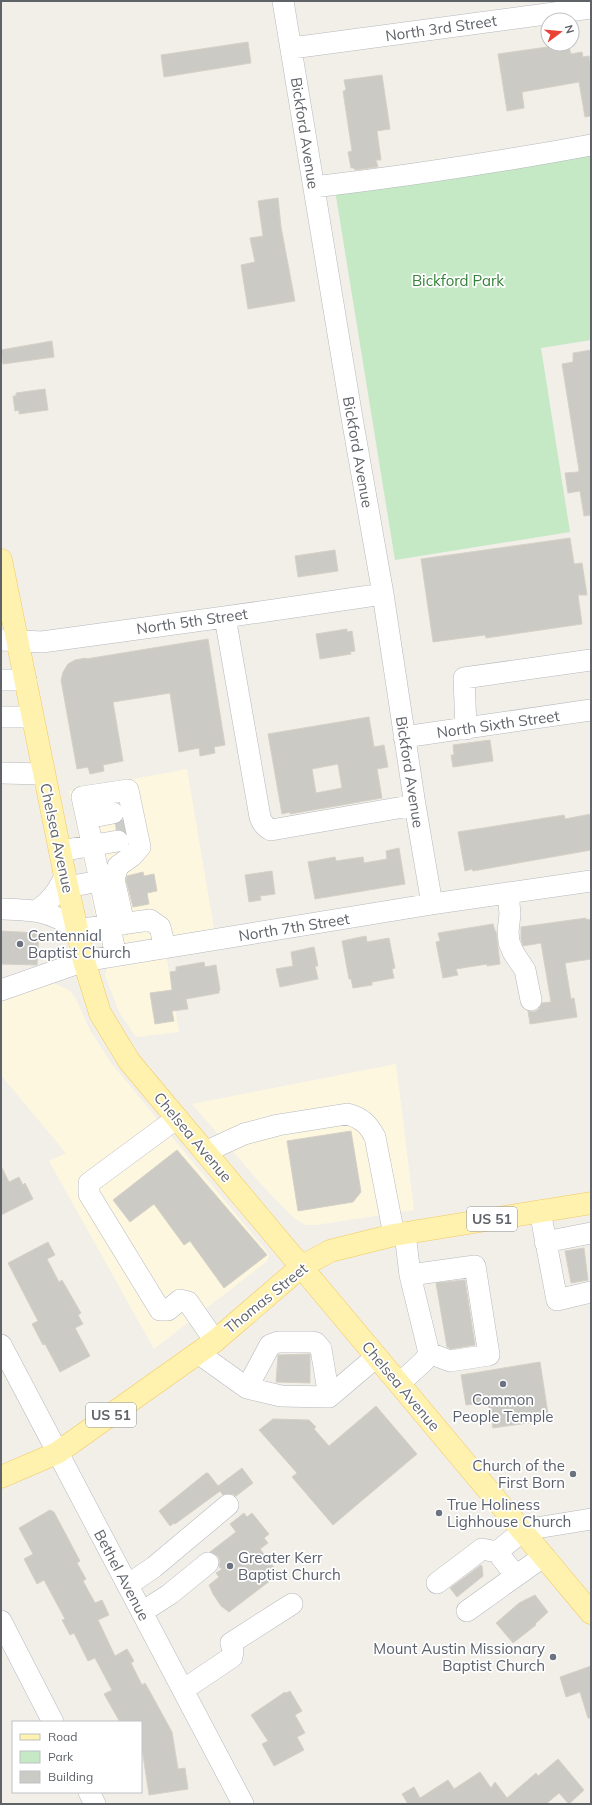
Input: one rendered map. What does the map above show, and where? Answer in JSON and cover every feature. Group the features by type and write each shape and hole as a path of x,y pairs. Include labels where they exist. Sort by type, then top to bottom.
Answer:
{"main road":[{"name":"Chelsea Avenue","path":"1,560 10,641 26,680 76,929 100,1013 129,1060 376,1357 524,1530 591,1613"},
{"name":"Thomas Street","path":"1,1477 58,1453 206,1347 302,1267 330,1251 399,1234 591,1203"}],"street":[{"name":"Bickford Avenue","path":"283,1 292,48 352,418 383,594 404,737 432,904"},
{"name":"North 3rd Street","path":"292,48 591,8"},
{"path":"314,187 394,178 513,160 591,145"},
{"name":"North 5th Street","path":"10,641 42,642 383,594"},
{"path":"220,618 235,739"},
{"path":"220,618 260,817 262,823 267,828 271,830 415,805"},
{"path":"591,660 464,678 466,721 591,697"},
{"path":"1,680 26,680"},
{"name":"North Sixth Street","path":"404,737 466,721 591,710"},
{"path":"1,717 33,717"},
{"path":"1,773 44,774"},
{"path":"38,910 51,901 66,882 107,880 118,866 132,856 140,847 126,820 128,790 82,797 89,826 107,880 117,925 116,956"},
{"path":"89,826 126,820"},
{"path":"60,850 89,826 126,820"},
{"name":"North 7th Street","path":"1,990 84,961 432,904 591,881"},
{"path":"508,893 510,914 508,932 510,942 513,952 525,970 531,1000"},
{"path":"1,909 38,910 53,915 76,929 150,920 160,927 165,948"},
{"path":"205,1152 244,1134 278,1125 348,1114 357,1116 369,1126 375,1137 429,1353 424,1361 399,1384"},
{"path":"177,1118 89,1183 89,1194 160,1310 168,1310 180,1300 188,1302 206,1347 247,1388 281,1396 329,1396 376,1357"},
{"path":"540,1211 557,1300 591,1292"},
{"path":"545,1242 591,1233"},
{"path":"410,1275 475,1266 489,1356 450,1361 429,1353"},
{"path":"247,1388 270,1345 278,1342 312,1342 316,1343 321,1348 329,1396"},
{"name":"Bethel Avenue","path":"1,1345 243,1804"},
{"path":"128,1586 154,1567 228,1505"},
{"path":"497,1552 524,1530 591,1519"},
{"path":"437,1583 482,1549 497,1552 516,1576"},
{"path":"468,1611 544,1556"},
{"path":"142,1612 170,1594 208,1563"},
{"path":"183,1690 232,1657 233,1651 231,1643 292,1604"},
{"path":"1,1621 52,1721"},
{"path":"90,1793 95,1804"}],"shaded area":[{"path":"187,769 214,929 106,946 101,945 69,791"},
{"path":"166,954 179,1032 136,1037 119,1012 105,975 107,967"},
{"path":"54,983 70,991 76,999 90,1030 111,1063 268,1253 269,1257 266,1262 154,1349 49,1161 66,1153 1,1075 1,999"},
{"path":"396,1064 414,1210 316,1225 306,1225 294,1218 260,1183 192,1104"}],"green space":[{"name":"Bickford Park","path":"591,150 591,340 541,348 570,532 395,560 335,190"}],"building":[{"path":"248,42 251,63 164,77 161,55"},
{"path":"540,48 540,52 570,52 571,54 582,52 583,57 589,56 591,68 591,116 585,117 579,82 522,92 524,108 507,111 498,54"},
{"path":"382,75 390,129 377,131 381,160 376,160 378,167 355,170 354,168 351,168 348,152 352,151 343,91 346,90 344,80"},
{"path":"278,198 281,227 295,301 248,309 241,265 255,262 250,238 263,236 258,201"},
{"path":"52,341 54,357 3,364 1,350"},
{"path":"591,350 591,515 584,516 580,491 568,493 565,473 578,472 579,470 562,364 573,362 573,353"},
{"path":"45,389 48,410 19,414 19,410 15,411 13,396 16,396 16,393"},
{"path":"570,538 574,564 582,563 587,595 578,595 582,624 486,638 485,635 433,642 421,559"},
{"path":"335,550 338,571 298,577 295,556"},
{"path":"347,629 347,632 352,631 355,651 350,652 351,654 320,659 316,634"},
{"path":"208,639 225,745 214,747 215,753 200,756 199,748 179,752 170,693 113,702 123,761 103,765 104,771 90,774 88,767 77,769 61,680 63,672 68,664 75,660 86,658"},
{"path":"369,717 374,747 384,745 388,767 377,769 382,798 290,814 290,812 282,814 268,734","holes":["338,764 342,788 316,793 312,769"]},
{"path":"490,740 493,761 453,767 451,755 454,755 453,745"},
{"path":"591,814 591,850 473,871 472,869 465,871 458,832 564,815 565,819"},
{"path":"399,848 405,884 315,899 308,862 335,857 336,861 363,857 364,863 387,859 386,851"},
{"path":"272,871 275,894 260,896 261,900 249,902 245,875"},
{"path":"143,872 144,876 154,874 157,891 147,893 149,904 133,907 126,880 127,876"},
{"path":"586,918 586,920 591,919 591,959 565,963 571,999 574,998 577,1017 530,1024 528,1011 534,1012 539,1009 542,1003 551,1002 541,943 523,946 521,939 521,927"},
{"path":"493,924 496,931 500,964 487,966 487,964 456,969 458,975 443,978 436,942 440,941 438,933"},
{"name":"Centennial Baptist Church","path":"1,931 39,933 37,965 1,964"},
{"path":"366,936 367,942 389,938 395,968 392,969 394,978 372,982 372,985 353,988 351,979 349,979 342,941"},
{"path":"314,947 318,966 315,966 318,979 280,987 276,969 293,966 291,952"},
{"path":"204,962 205,967 216,965 220,990 219,993 186,999 188,1009 172,1011 174,1021 155,1024 150,993 172,990 170,972 176,971 176,967"},
{"path":"351,1131 361,1192 353,1202 298,1211 287,1141"},
{"path":"177,1150 267,1255 224,1288 190,1241 184,1245 154,1204 130,1222 113,1200"},
{"path":"1,1166 9,1182 19,1177 23,1185 25,1183 33,1199 1,1215"},
{"path":"48,1242 55,1255 47,1259 59,1282 62,1280 81,1313 78,1315 83,1324 75,1328 90,1356 60,1372 32,1324 38,1321 8,1263"},
{"path":"584,1248 588,1280 571,1283 565,1251"},
{"path":"465,1280 475,1345 451,1349 447,1347 436,1283"},
{"path":"310,1354 310,1383 276,1382 278,1355"},
{"path":"540,1362 549,1420 493,1428 488,1402 466,1405 461,1375"},
{"path":"376,1406 417,1454 333,1525 292,1477 297,1473 259,1430 273,1419 309,1420 316,1427 314,1429 329,1446"},
{"path":"242,1468 253,1483 236,1496 232,1494 223,1495 220,1491 175,1524 174,1523 170,1526 159,1511 206,1473 208,1473 218,1486"},
{"path":"50,1510 54,1512 80,1561 77,1563 86,1579 83,1581 95,1603 102,1600 109,1615 98,1620 115,1656 127,1649 134,1661 131,1663 142,1685 145,1683 172,1732 178,1769 185,1768 188,1789 149,1795 142,1749 142,1721 119,1721 104,1694 112,1690 95,1658 88,1661 74,1633 70,1635 62,1620 65,1619 44,1580 37,1584 24,1559 33,1554 19,1528"},
{"path":"244,1513 247,1517 252,1513 269,1534 264,1538 268,1543 260,1549 279,1574 229,1612 221,1606 209,1585 219,1577 216,1573 222,1569 219,1567 220,1561 218,1556 210,1552 236,1532 230,1524"},
{"path":"481,1565 483,1576 457,1597 450,1588"},
{"path":"535,1595 548,1612 535,1624 536,1625 513,1643 496,1623 519,1603"},
{"path":"591,1666 591,1718 588,1718 580,1692 566,1697 560,1677"},
{"path":"290,1691 302,1711 295,1715 305,1733 297,1737 304,1750 274,1766 262,1744 268,1741 251,1715 285,1692"},
{"path":"558,1759 584,1790 569,1804 559,1793 546,1804 408,1804 402,1794 414,1787 420,1798 448,1780 454,1789 480,1772 491,1788 495,1782 507,1798 536,1773 538,1776"}],"tunnel":[{"path":"116,831 131,829"}],"place":[{"name":"Centennial Baptist Church","path":"20,944"},
{"name":"Common People Temple","path":"503,1384"},
{"name":"Church of the First Born","path":"573,1474"},
{"name":"True Holiness Lighhouse Church","path":"439,1513"},
{"name":"Greater Kerr Baptist Church","path":"230,1566"},
{"name":"Mount Austin Missionary Baptist Church","path":"553,1657"}]}
